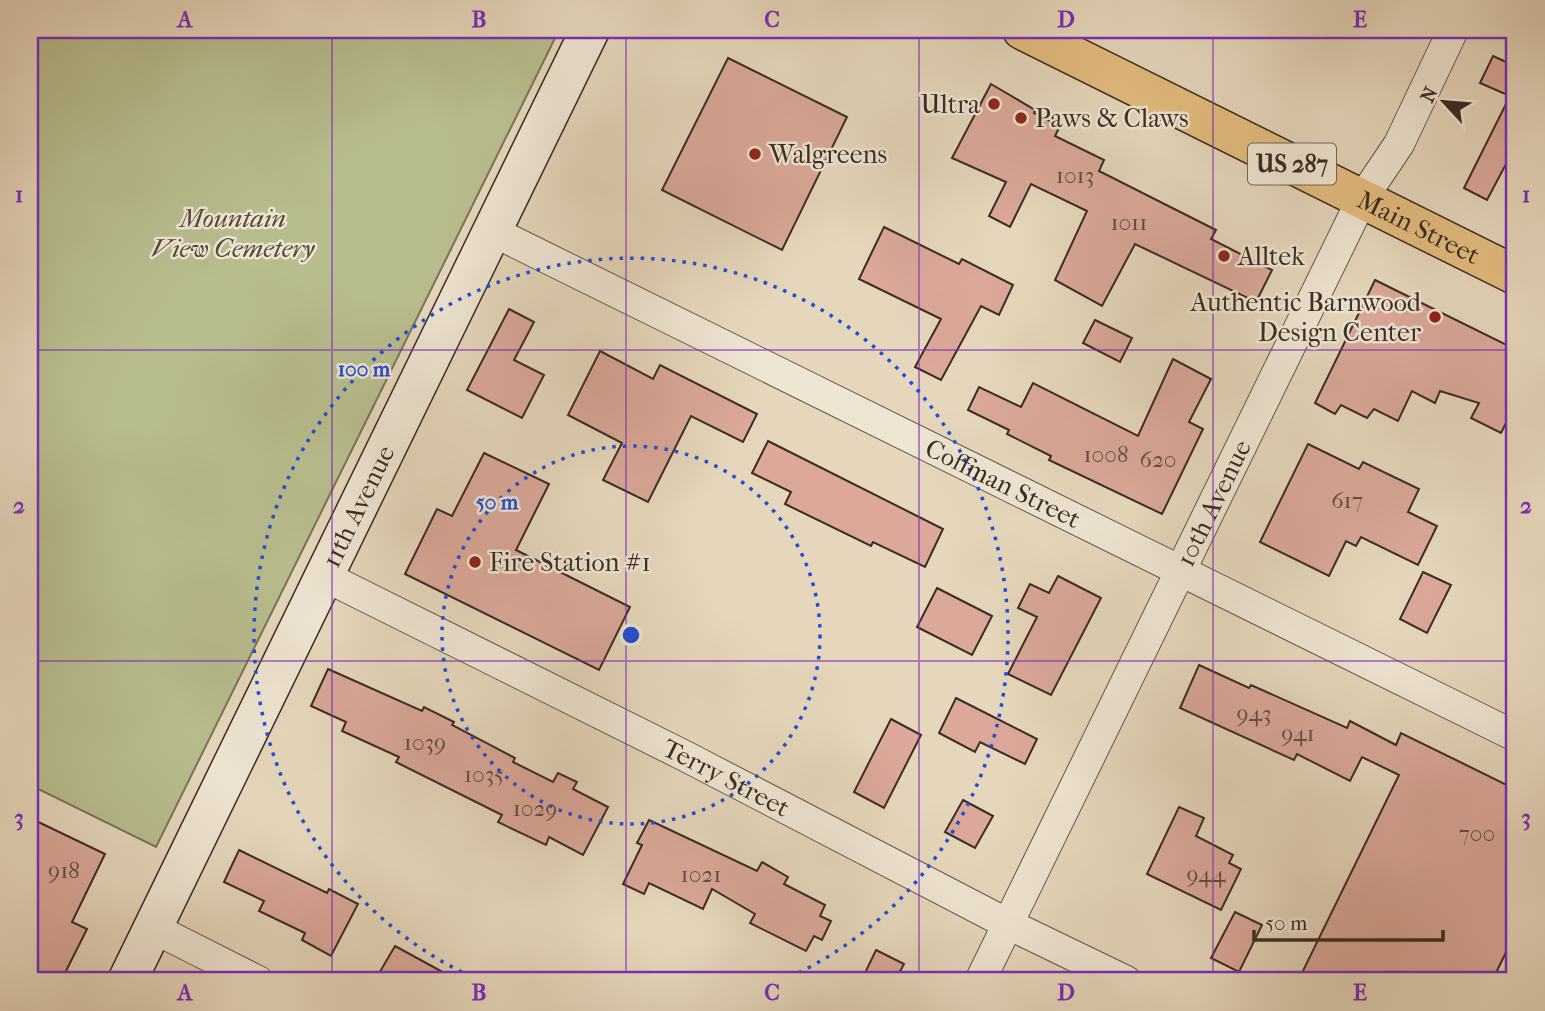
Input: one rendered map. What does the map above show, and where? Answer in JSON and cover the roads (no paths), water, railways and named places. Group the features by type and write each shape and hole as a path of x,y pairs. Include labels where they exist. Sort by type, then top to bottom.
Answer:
{"highway":[{"name":"Main Street","path":"1022,30 1515,275"}],"street":[{"name":"11th Avenue","path":"127,981 590,30"},
{"name":"10th Avenue","path":"980,981 1362,199 1399,144 1453,30"},
{"name":"Coffman Street","path":"492,231 1515,736"},
{"name":"Terry Street","path":"324,576 685,756 1008,924 1126,981"},
{"path":"153,928 258,981"}],"place":[{"name":"Ultra","path":"994,104"},
{"name":"Paws & Claws","path":"1021,118"},
{"name":"Walgreens","path":"755,154"},
{"name":"Alltek","path":"1224,256"},
{"name":"Authentic Barnwood Design Center","path":"1435,317"},
{"name":"Fire Station #1","path":"475,562"}],"park label":[{"name":"Mountain View Cemetery","path":"233,233"}]}
